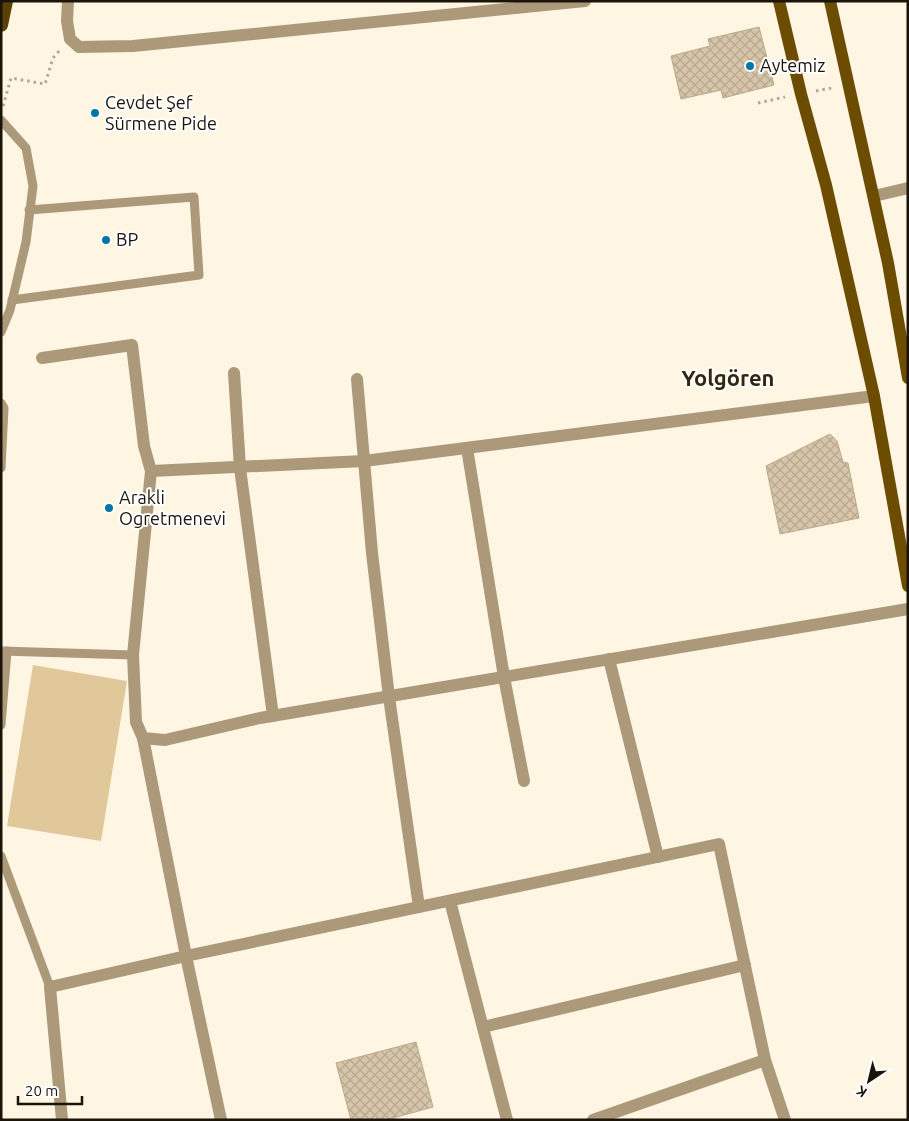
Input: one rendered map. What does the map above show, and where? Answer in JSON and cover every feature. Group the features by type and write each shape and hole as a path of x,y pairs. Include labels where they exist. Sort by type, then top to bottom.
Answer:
{"highway":[{"path":"1,25 6,1"}],"main road":[{"path":"779,1 801,94 826,185 874,396 908,586"},
{"path":"830,1 888,263 908,378"}],"street":[{"path":"68,1 67,21 70,39 78,47 133,46 585,1"},
{"path":"874,196 908,188"},
{"path":"42,358 132,345 144,446 150,471 132,655 136,722 143,738 221,1120"},
{"path":"234,373 240,468 273,716"},
{"path":"357,379 372,553 389,697 419,908"},
{"path":"150,471 364,461 874,396"},
{"path":"467,448 504,677 524,782"},
{"path":"143,738 165,740 273,716 908,609"},
{"path":"609,659 658,857"},
{"path":"62,1120 50,987 186,956 719,844 765,1060 785,1120"},
{"path":"450,901 507,1120"},
{"path":"483,1026 745,966"},
{"path":"593,1120 765,1060"}],"lane":[{"path":"1,120 26,148 33,186 26,242 12,300 1,332"},
{"path":"12,300 199,275 194,197 30,210"},
{"path":"1,403 4,408 1,468"},
{"path":"1,725 4,651 132,655"},
{"path":"1,856 50,987"}],"path":[{"path":"1,111 11,78 45,84"}],"shaded area":[{"path":"33,665 127,681 101,841 7,826"}],"building":[{"path":"759,27 774,85 723,98 721,90 681,99 671,56 710,46 708,39"},
{"path":"830,434 837,441 843,462 848,463 859,518 780,534 766,466"},
{"path":"416,1042 433,1107 386,1120 351,1120 336,1063"}],"place":[{"name":"Aytemiz","path":"750,66"},
{"name":"Cevdet Şef Sürmene Pide","path":"95,113"},
{"name":"BP","path":"106,240"},
{"name":"Arakli Ogretmenevi","path":"109,508"}],"district":[{"name":"Yolgören","path":"728,378"}]}
